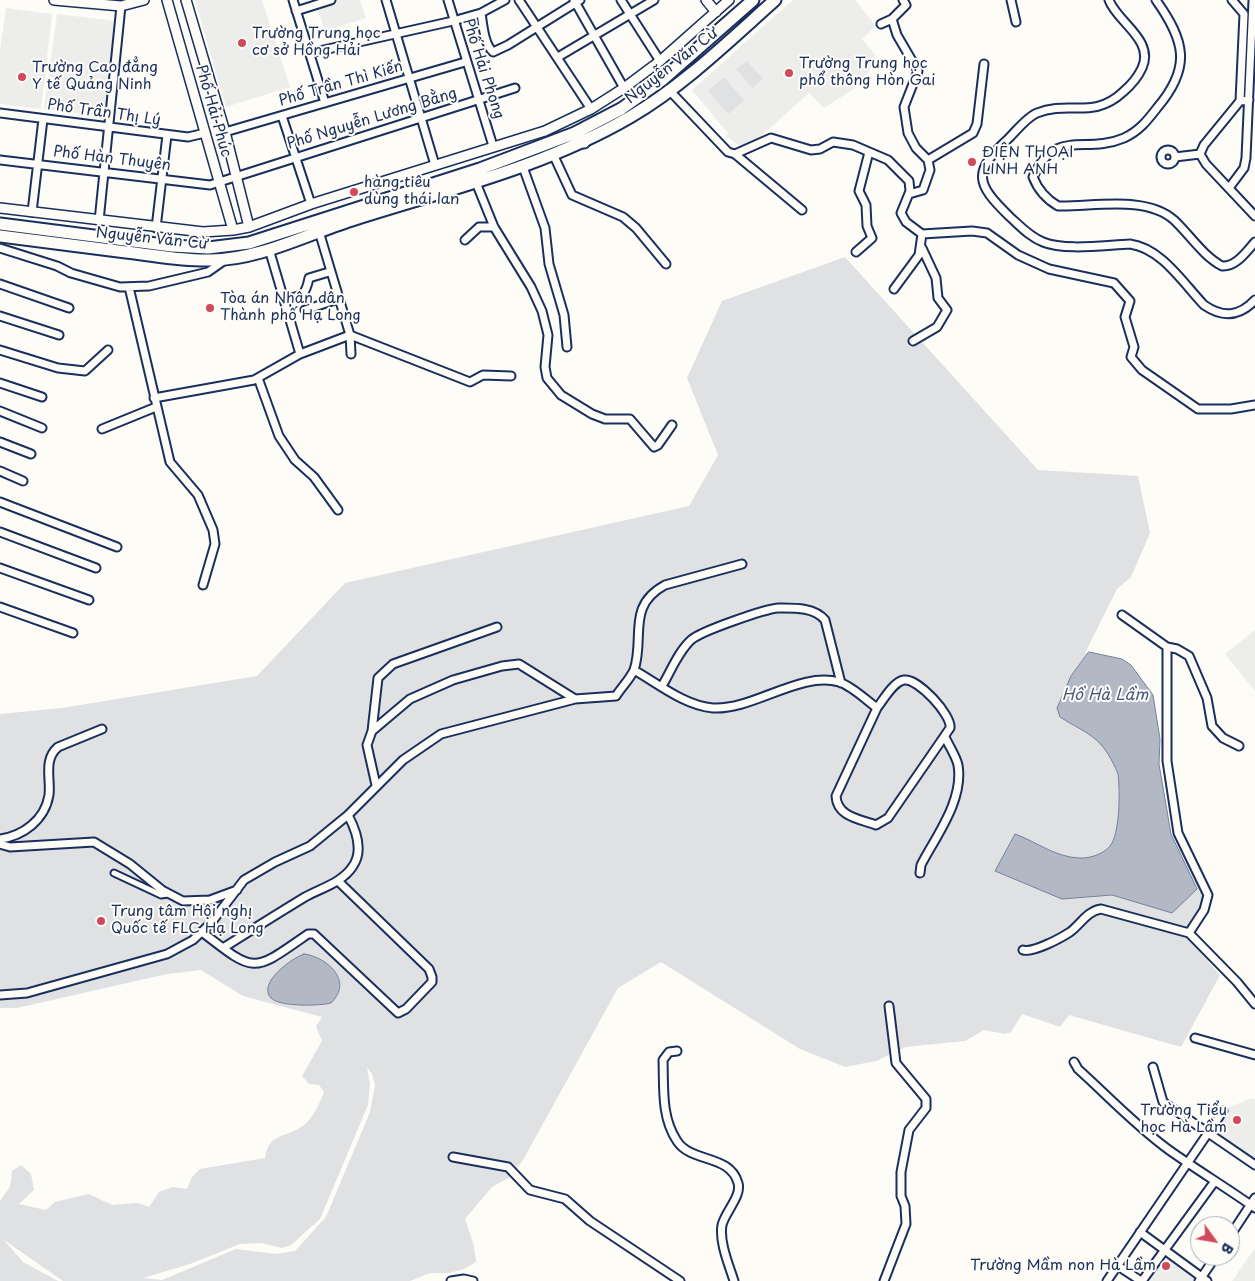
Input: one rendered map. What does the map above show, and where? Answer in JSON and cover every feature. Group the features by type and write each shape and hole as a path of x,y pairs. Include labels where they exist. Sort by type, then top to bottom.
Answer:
{"main road":[{"name":"Nguyễn Văn Cừ","path":"0,236 212,261 269,249 317,226 480,169 575,133 621,109 662,80 753,0"},
{"name":"Nguyễn Văn Cừ","path":"0,224 172,246 208,248 249,243 317,226 523,167 584,142 632,116 669,90 775,0"},
{"path":"575,133 584,142"}],"street":[{"path":"54,0 122,6 144,0"},
{"name":"Phố Hải Phúc","path":"167,0 233,230"},
{"name":"Phố Hải Phúc","path":"186,0 225,132 249,227"},
{"path":"292,0 325,103"},
{"path":"296,12 331,0"},
{"path":"386,0 408,79 423,119 434,165"},
{"name":"Phố Hải Phong","path":"448,0 493,146"},
{"path":"310,53 453,21 481,13 505,0"},
{"path":"519,0 591,108"},
{"path":"621,0 660,61"},
{"path":"558,56 654,0"},
{"path":"706,0 716,12"},
{"name":"Nguyễn Văn Cừ","path":"0,208 156,228 203,232 249,227 311,204 545,131 591,108 624,88 660,61 729,0"},
{"path":"881,24 892,19 905,8 906,5 903,0"},
{"path":"1011,0 1016,22"},
{"path":"1109,0 1141,42 1144,55 1142,67 1130,86 1113,101 1100,108 1048,109 1034,114 990,155 983,168 982,183 988,196 1029,235 1054,246 1130,244 1142,246 1154,253 1204,305 1223,315 1236,314 1247,308 1255,300"},
{"path":"1156,0 1174,26 1181,51 1180,72 1169,94 1140,129 1122,139 1062,146 1050,152 1040,162 1034,177 1036,186 1048,200 1058,206 1138,205 1157,209 1173,219 1222,266 1229,266 1236,262 1255,242"},
{"path":"1200,154 1204,145 1240,101 1244,14 1232,0"},
{"path":"1229,188 1244,168 1253,0"},
{"path":"481,13 483,30 491,51 503,48 577,1 594,36 624,88"},
{"path":"99,220 122,6"},
{"path":"1244,14 1253,14"},
{"path":"892,19 897,35 918,71 904,107 908,133 916,148 928,160 930,170 923,190 909,194"},
{"name":"Phố Trần Thì Kiến","path":"225,132 466,62"},
{"path":"928,160 973,133 977,124 984,64"},
{"name":"Phố Nguyễn Lương Bằng","path":"220,184 296,157 423,119 515,88"},
{"path":"669,90 723,149 735,154 802,210"},
{"path":"1240,101 1249,100"},
{"name":"Phố Trần Thị Lý","path":"0,113 167,135 188,137 205,133"},
{"path":"282,116 311,204"},
{"path":"32,212 43,118"},
{"path":"156,228 167,135"},
{"path":"735,154 771,138 811,150 820,149 833,142 853,145 888,160 909,181 909,194 901,213 906,222 922,234 972,230 987,233 1018,255 1049,269 1114,283 1130,301 1125,317 1134,346 1131,357 1142,370 1198,408 1231,409 1255,405"},
{"path":"856,252 872,238 867,226 866,205 860,191 869,152"},
{"path":"553,154 572,195 628,221 666,264"},
{"path":"1200,154 1206,164 1255,216"},
{"path":"1176,157 1200,154"},
{"name":"Phố Hàn Thuyên","path":"0,160 210,186 220,184"},
{"path":"523,167 545,228 549,264 564,314 567,347"},
{"path":"475,180 494,227 531,287 542,311 548,335 546,373 556,389 567,399 599,418 630,420 654,447 658,445 672,425"},
{"path":"317,226 329,272 350,335 351,354"},
{"path":"465,240 479,227 494,227"},
{"path":"913,342 937,326 947,310 938,298 936,278 922,248 922,234"},
{"path":"0,248 57,266 71,273 120,287 149,286 208,272 226,259"},
{"path":"894,290 915,262 922,248"},
{"path":"269,249 300,354"},
{"path":"284,300 303,295 307,289 309,278 329,272"},
{"path":"0,284 70,308"},
{"path":"129,286 170,462 198,495 213,530 215,544 203,585"},
{"path":"305,310 338,299"},
{"path":"0,316 58,335"},
{"path":"154,398 216,389 258,378 300,354 350,335 444,374 470,382 483,375 511,376"},
{"path":"0,350 58,368 85,371 108,350"},
{"path":"258,378 279,436 295,460 314,477 338,510"},
{"path":"0,383 42,397"},
{"path":"102,429 156,408"},
{"path":"0,412 42,428"},
{"path":"0,442 31,454"},
{"path":"0,472 23,481"},
{"path":"0,502 117,547"},
{"path":"0,532 96,568"},
{"path":"0,995 27,993 167,954 193,940 202,932 244,880 274,862 310,846 348,815 403,760 441,734 575,699 616,696 634,670 642,609 655,591 665,585 742,564"},
{"path":"0,568 89,600"},
{"path":"0,607 74,634"},
{"path":"662,686 683,650 697,636 776,608 812,610 820,614 825,620 841,682"},
{"path":"1122,615 1167,647 1177,649 1189,656 1207,698 1212,726 1222,738 1239,746"},
{"path":"376,785 367,745 372,731 378,678 393,664 497,627"},
{"path":"1167,647 1167,761 1178,833 1208,896 1204,910 1189,933"},
{"path":"372,731 410,699 452,680 502,666 519,664 575,699"},
{"path":"634,670 697,704 712,708 742,704 807,683 828,680 841,682 877,708"},
{"path":"905,680 914,682 922,687 950,718 950,728 945,737 928,757 885,822 876,825 839,810 836,796 877,708 898,683 905,680"},
{"path":"0,839 21,834 40,816 49,794 48,764 52,752 58,747 102,729"},
{"path":"920,873 921,865 952,804 958,785 957,763 945,737"},
{"path":"223,948 307,896 338,881 353,866 358,854 355,829 348,815"},
{"path":"0,844 10,847 94,842 130,864 183,902 210,900 237,890"},
{"path":"114,873 161,895 170,894"},
{"path":"202,932 246,963 257,965 275,957 308,934 314,934 398,1013 406,1009 432,982 429,969 338,881"},
{"path":"1023,950 1030,951 1062,937 1089,914 1101,909 1189,933 1237,982 1255,1004"},
{"path":"884,1281 906,1224 905,1206 901,1196 901,1172 909,1130 926,1108 926,1100 896,1063 889,1006"},
{"path":"1194,1038 1255,1055"},
{"path":"677,1051 669,1052 663,1060 664,1111 668,1124 681,1146 692,1153 722,1164 738,1182 739,1190 725,1218 722,1233 734,1281"},
{"path":"1074,1062 1078,1069 1113,1101 1121,1111 1189,1163 1253,1207"},
{"path":"1153,1067 1163,1102 1255,1165"},
{"path":"1107,1281 1223,1111"},
{"path":"453,1157 508,1167 530,1190 565,1199 590,1221 680,1281"},
{"path":"1118,1266 1142,1281 1215,1181"},
{"path":"1240,1223 1253,1207 1255,1198"},
{"path":"1140,1232 1202,1280 1210,1266"},
{"path":"451,1281 464,1279 473,1281"}],"shaded area":[{"name":"Trường Trung học cơ sở Hồng Hải","path":"195,0 262,0 290,87 226,107"},
{"path":"315,0 360,0 366,18 325,31"},
{"name":"Trường Trung học phổ thông Hòn Gai","path":"793,0 855,0 876,26 862,39 876,56 863,83 824,108 809,93 761,136 749,143 738,145 726,136 728,133 692,90"},
{"name":"Trường Cao đẳng Y tế Quảng Ninh","path":"6,8 52,14 41,109 0,104 0,51"},
{"path":"57,14 116,21 104,116 44,109"},
{"path":"747,61 763,79 752,88 736,69"},
{"path":"724,77 744,100 728,114 708,91"},
{"path":"845,257 1038,470 1138,476 1150,533 1131,577 1117,589 1085,653 1117,658 1160,770 1170,833 1202,893 1205,905 1184,933 1220,975 1181,1047 1069,1015 1060,1027 1022,1014 1011,1032 1005,1034 984,1030 965,1041 906,1047 876,1061 845,1067 800,1049 661,962 618,988 523,1160 510,1177 492,1187 465,1219 474,1246 476,1262 464,1269 449,1273 430,1273 410,1281 63,1281 4,1240 23,1262 58,1281 0,1281 0,1201 10,1187 12,1171 21,1165 31,1174 34,1190 19,1204 46,1210 55,1202 89,1194 112,1205 138,1203 149,1207 159,1192 173,1187 187,1189 192,1177 200,1169 265,1158 267,1149 274,1139 297,1129 307,1122 316,1110 324,1092 319,1085 309,1084 302,1076 322,1041 316,1026 322,1017 243,996 201,970 167,974 17,1008 0,1008 0,714 62,708 257,676 345,583 689,506 718,455 687,378 722,301","holes":["367,1067 372,1074 375,1085 370,1112 326,1217 295,1251 276,1254 236,1249 162,1280 143,1278 190,1264 240,1244 261,1243 282,1248 291,1245 320,1219 368,1105 370,1084"]},
{"path":"1255,630 1255,691 1225,654"},
{"name":"Trường Tiểu học Hà Lầm","path":"1252,1098 1255,1100 1255,1160 1212,1132 1227,1108"},
{"path":"1255,1248 1255,1281 1232,1281"},
{"name":"Trường Mầm non Hà Lầm","path":"1162,1254 1197,1279 1196,1281 1148,1281 1145,1278"}],"water":[{"name":"Hồ Hà Lầm","path":"1089,652 1122,659 1131,665 1153,695 1160,739 1159,764 1171,834 1197,889 1172,913 1112,895 1062,899 995,871 1015,834 1062,855 1079,858 1098,855 1110,847 1112,843 1117,828 1119,809 1118,774 1108,754 1098,741 1060,717 1057,708 1071,676"},
{"path":"304,954 321,960 335,971 340,986 337,995 331,1003 318,1005 291,1004 275,1001 271,998 268,992 272,979 292,960"}],"place":[{"name":"Trường Trung học cơ sở Hồng Hải","path":"242,43"},
{"name":"Trường Trung học phổ thông Hòn Gai","path":"789,73"},
{"name":"Trường Cao đẳng Y tế Quảng Ninh","path":"22,77"},
{"name":"ĐIỆN THOẠI LINH ANH","path":"972,162"},
{"name":"hàng tiêu dùng thái lan","path":"354,192"},
{"name":"Tòa án Nhân dân Thành phố Hạ Long","path":"210,308"},
{"name":"Trung tâm Hội nghị Quốc tế FLC Hạ Long","path":"101,921"},
{"name":"Trường Tiểu học Hà Lầm","path":"1237,1120"},
{"name":"Trường Mầm non Hà Lầm","path":"1166,1266"}]}
